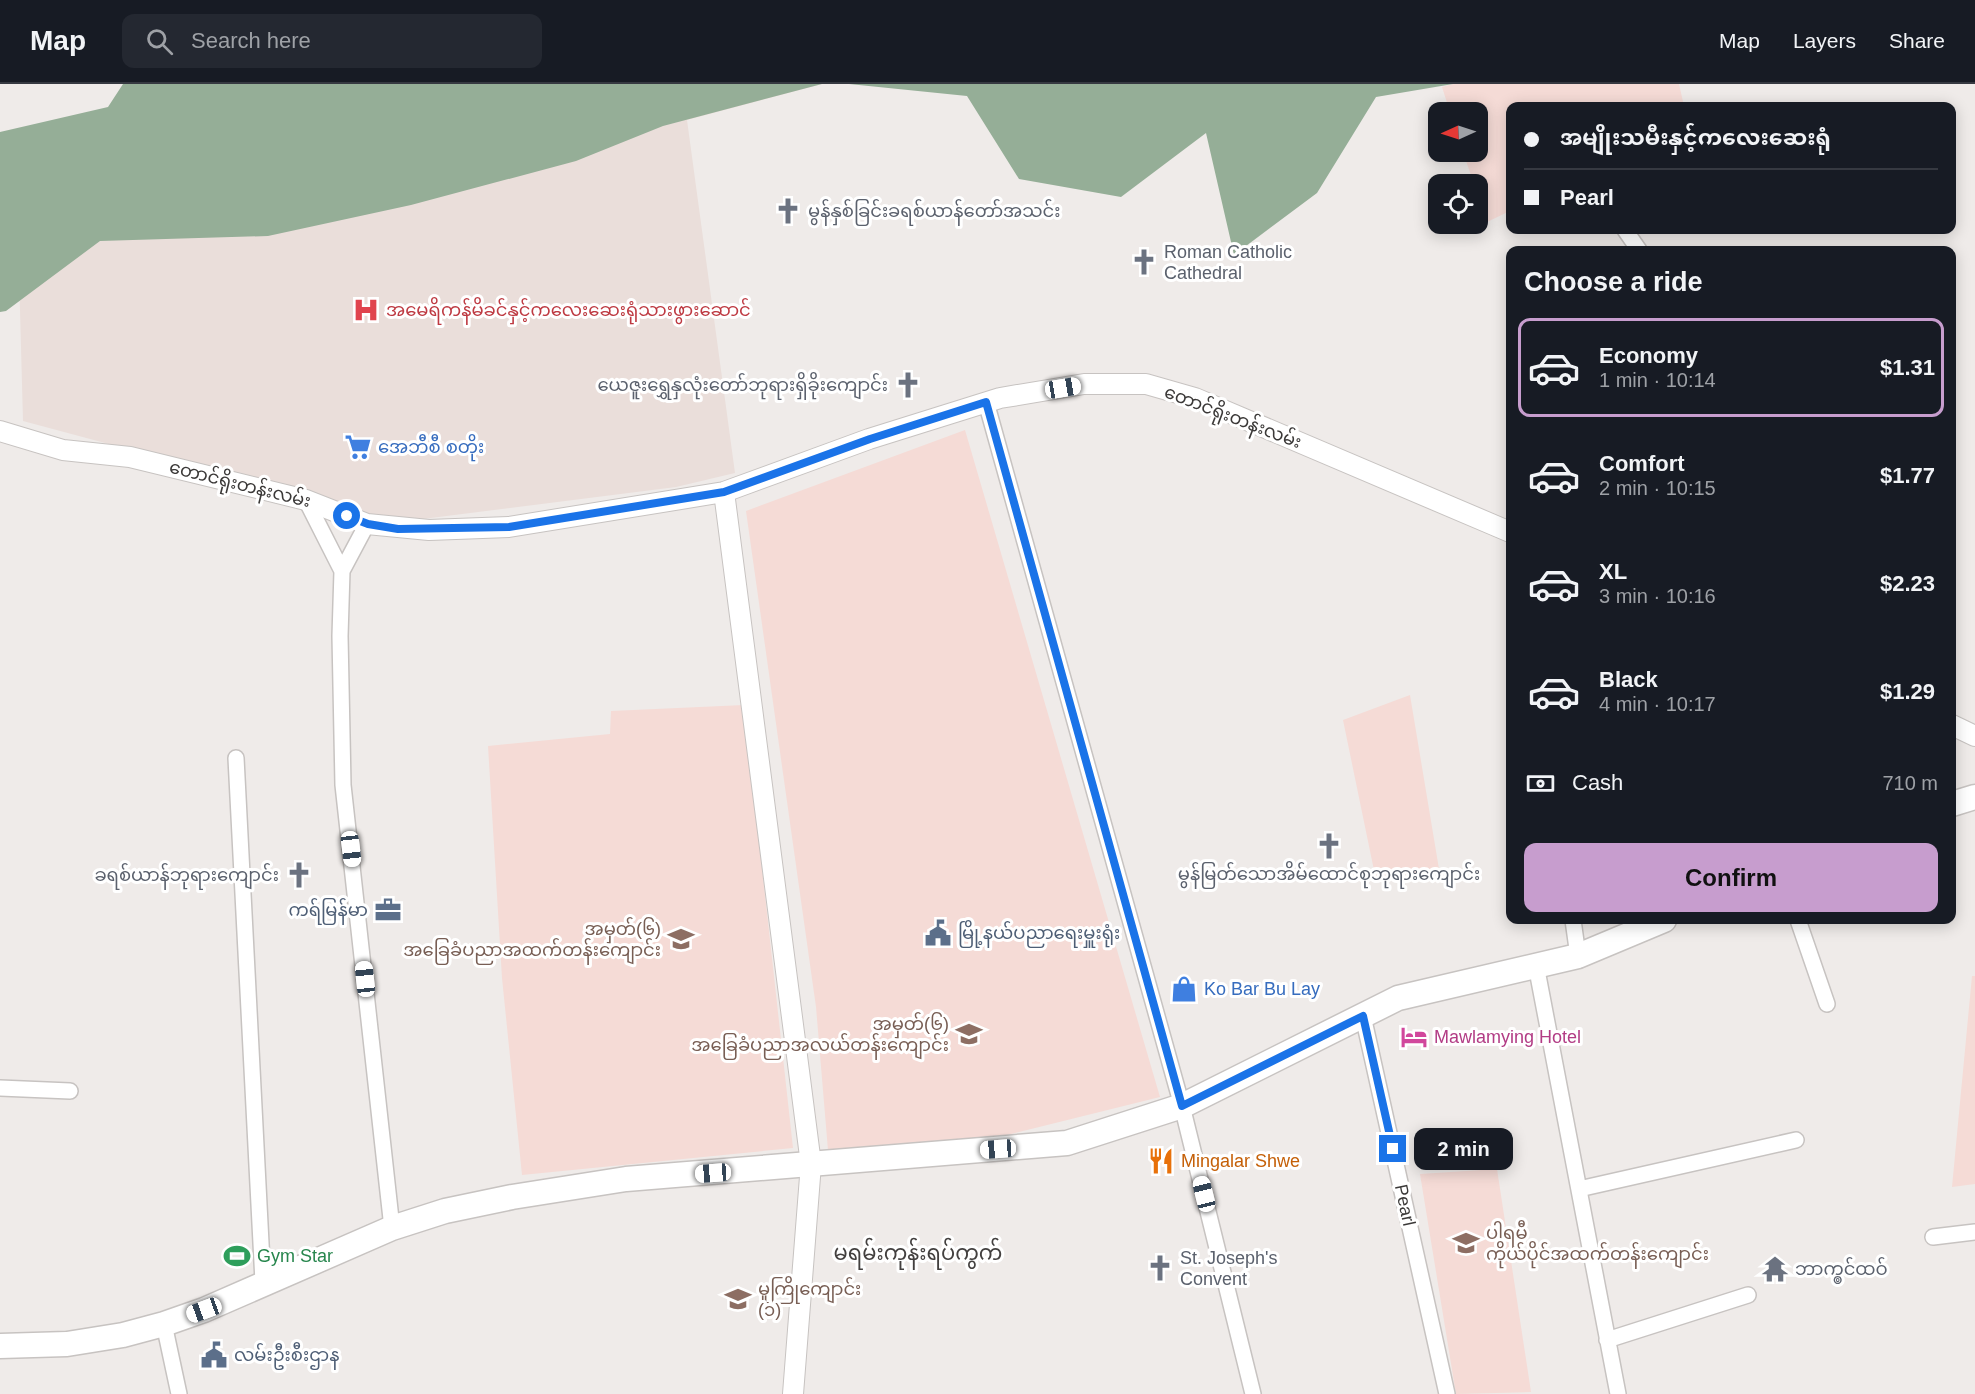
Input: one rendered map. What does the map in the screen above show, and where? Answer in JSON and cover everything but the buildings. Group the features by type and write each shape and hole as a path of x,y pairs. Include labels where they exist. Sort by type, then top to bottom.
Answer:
{"main road":[{"path":"1956,803 1975,797"},
{"path":"0,1346 67,1344 123,1335 164,1324 204,1310 263,1281 392,1227 445,1211 626,1179 1067,1143 1182,1106 1398,998 1578,956 1654,924"}],"street":[{"name":"တောင်ရိုးတန်းလမ်း","path":"0,431 63,450 130,457 306,500 368,524 429,530 509,527 724,492 870,439 986,402 1084,384 1146,384 1195,398 1506,530"},
{"path":"986,402 1182,1106 1253,1394"},
{"path":"724,492 811,1164 793,1394"},
{"path":"306,500 342,571"},
{"path":"368,524 342,571 340,636 343,785 392,1227"},
{"path":"1956,727 1975,736"},
{"path":"236,758 263,1281"},
{"path":"1574,924 1578,956"},
{"path":"1799,924 1827,1004"},
{"path":"1536,965 1618,1394"},
{"name":"Pearl","path":"1363,1016 1447,1394"},
{"path":"0,1088 70,1091"},
{"path":"1579,1190 1796,1140"},
{"path":"1933,1237 1975,1232"},
{"path":"1607,1340 1748,1295"},
{"path":"164,1324 179,1394"}],"shaded area":[{"name":"အမေရိကန်မိခင်နှင့်ကလေးဆေးရုံသားဖွားဆောင်","path":"822,84 687,120 735,473 676,487 399,522 23,421 17,199"},
{"path":"1453,84 1679,84 1683,102 1506,102 1506,213 1488,222 1488,174 1471,174 1466,162 1488,162 1488,102 1447,102 1442,87"},
{"path":"965,430 1160,1097 1003,1136 828,1150 816,1007 746,511"},
{"path":"1410,695 1439,869 1376,880 1343,720"},
{"path":"744,705 793,1148 522,1175 502,978 488,746 610,734 611,711"},
{"path":"1972,976 1975,976 1975,1184 1952,1187"},
{"path":"1497,1169 1531,1392 1456,1394 1420,1174"}],"green space":[{"path":"123,84 822,84 663,126 576,161 411,205 268,236 100,241 6,311 0,312 0,132 108,107"},
{"path":"849,84 1453,84 1376,97 1317,193 1234,255 1206,133 1121,197 1019,179 967,96"}],"place":[{"name":"မွန်နှစ်ခြင်းခရစ်ယာန်တော်အသင်း","path":"788,211"},
{"name":"Roman Catholic Cathedral","path":"1144,262"},
{"name":"အမေရိကန်မိခင်နှင့်ကလေးဆေးရုံသားဖွားဆောင်","path":"366,310"},
{"name":"ယေဇူးရွှေနှလုံးတော်ဘုရားရှိခိုးကျောင်း","path":"908,385"},
{"name":"အေဘီစီ စတိုး","path":"358,447"},
{"name":"မွန်မြတ်သောအိမ်ထောင်စုဘုရားကျောင်း","path":"1329,846"},
{"name":"ခရစ်ယာန်ဘုရားကျောင်း","path":"299,875"},
{"name":"ကရ်မြန်မာ","path":"388,910"},
{"name":"မြို့နယ်ပညာရေးမှူးရုံး","path":"938,933"},
{"name":"အမှတ်(၆) အခြေခံပညာအထက်တန်းကျောင်း","path":"681,939"},
{"name":"Ko Bar Bu Lay","path":"1184,989"},
{"name":"အမှတ်(၆) အခြေခံပညာအလယ်တန်းကျောင်း","path":"969,1034"},
{"name":"Mawlamying Hotel","path":"1414,1037"},
{"name":"Mingalar Shwe","path":"1161,1161"},
{"name":"ပါရမီ ကိုယ်ပိုင်အထက်တန်းကျောင်း","path":"1466,1243"},
{"name":"Gym Star","path":"237,1256"},
{"name":"St. Joseph's Convent","path":"1160,1268"},
{"name":"ဘာက္ၜၚ်ထဝ်","path":"1775,1269"},
{"name":"မူကြိုကျောင်း (၁)","path":"738,1299"},
{"name":"လမ်းဦးစီးဌာန","path":"214,1355"}],"district":[{"name":"မရမ်းကုန်းရပ်ကွက်","path":"918,1253"}],"route":[{"path":"347,516 368,524 398,529 509,527 724,492 870,439 986,402 1182,1106 1363,1016 1393,1149"}]}
